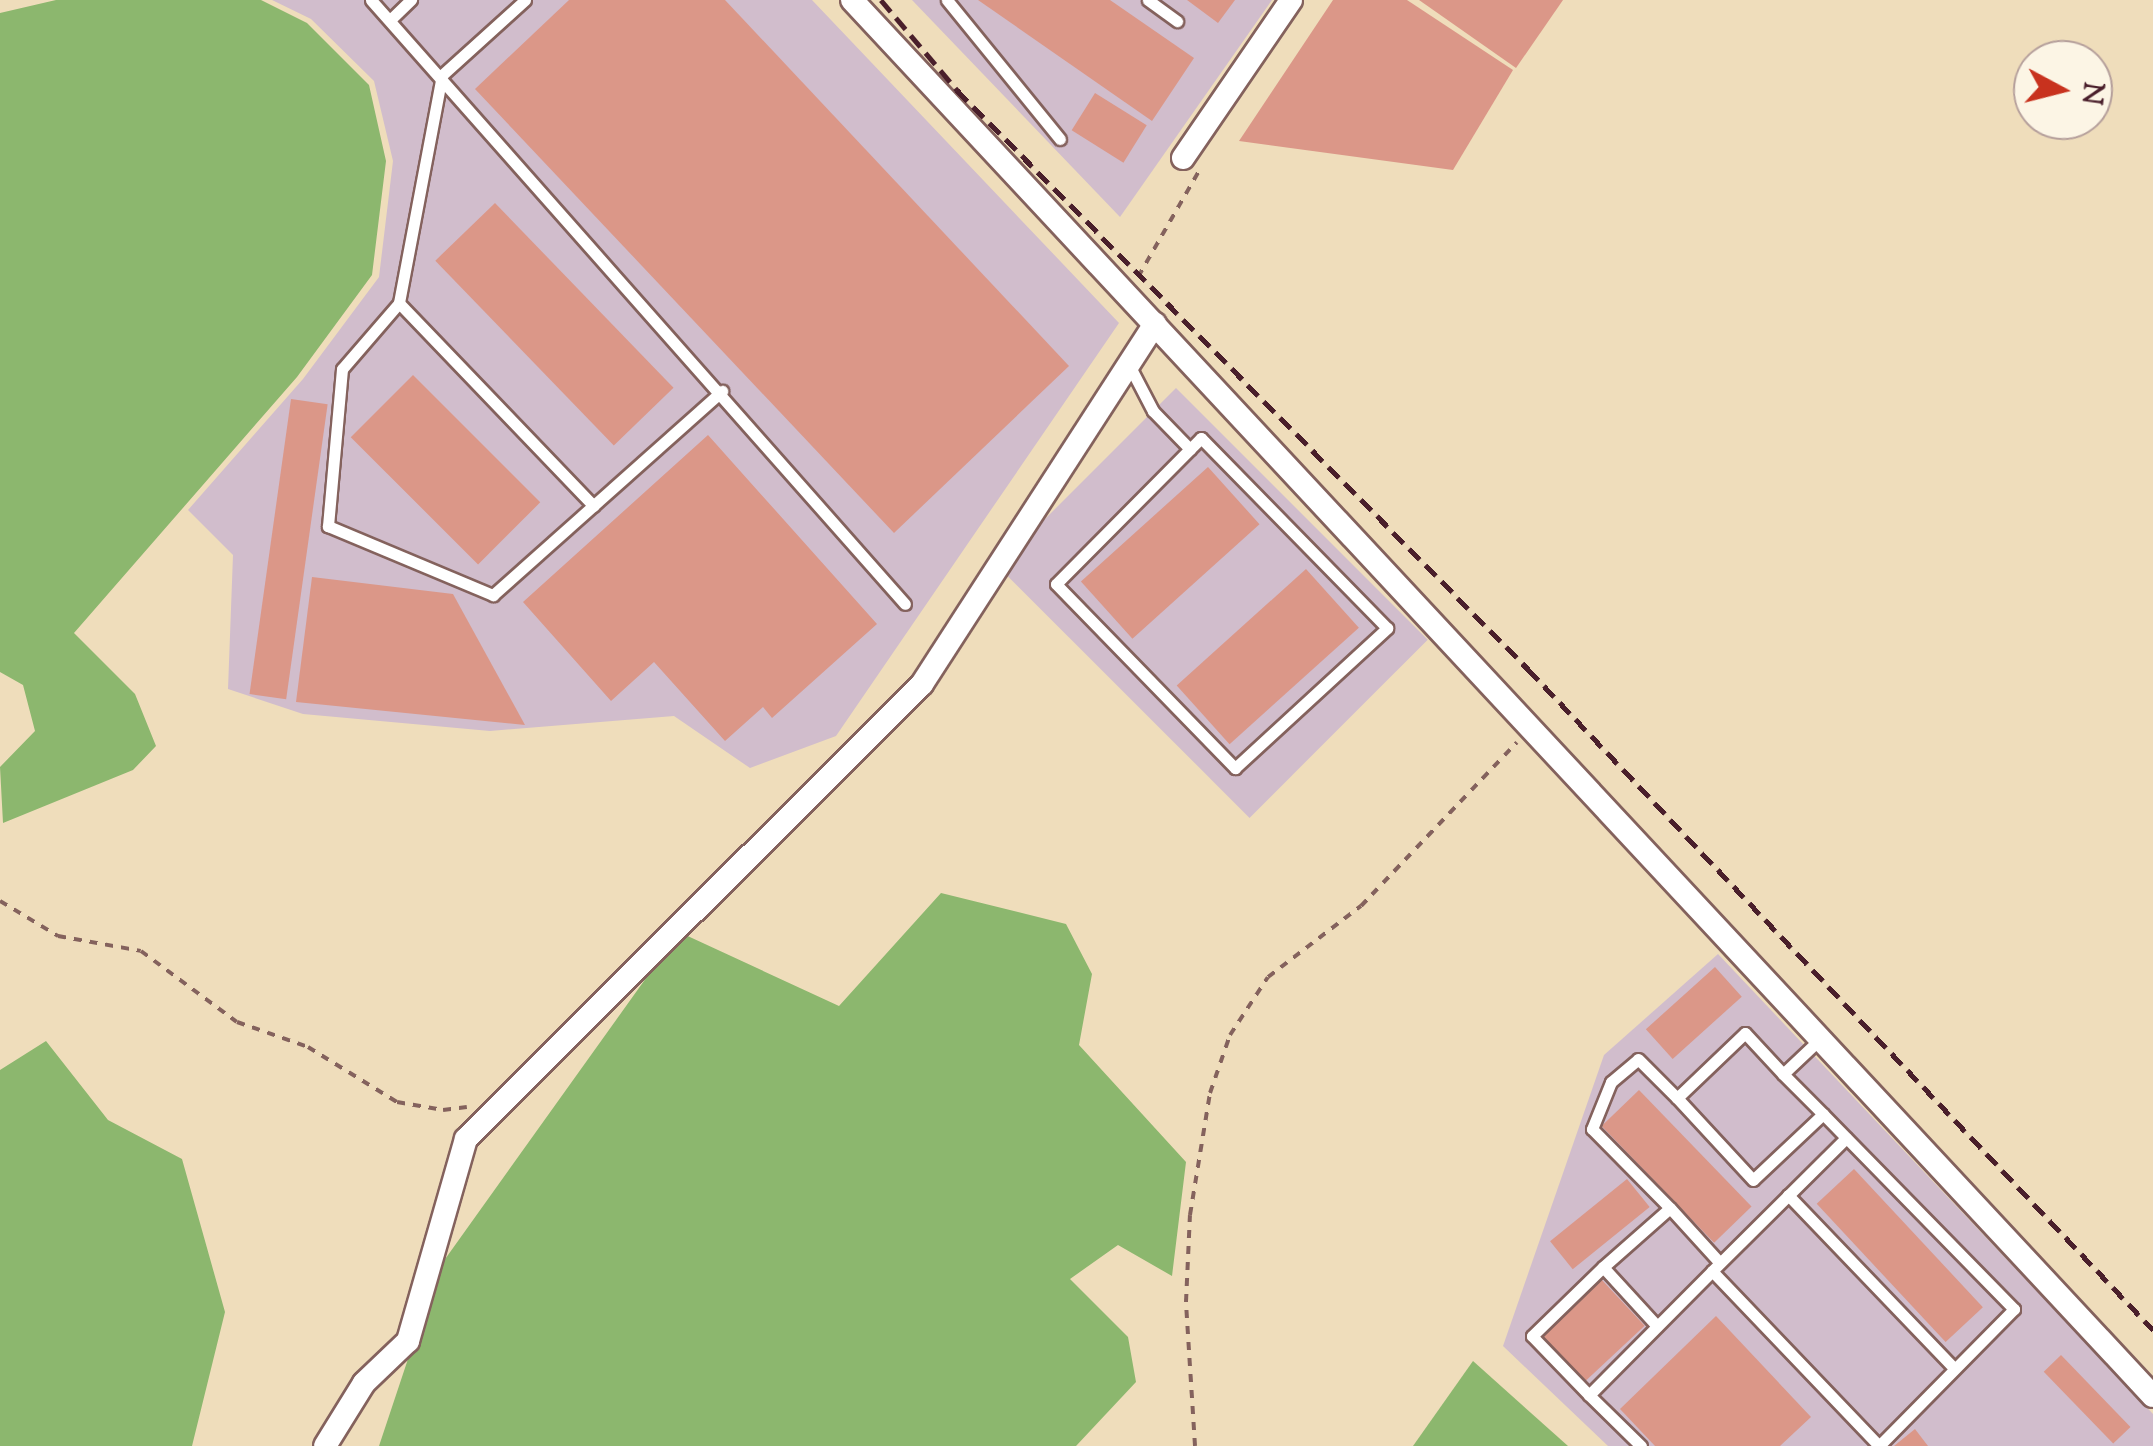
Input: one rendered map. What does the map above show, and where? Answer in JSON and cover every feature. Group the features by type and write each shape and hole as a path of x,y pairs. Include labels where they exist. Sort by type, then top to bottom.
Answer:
{"street":[{"path":"852,0 2153,1396"},
{"path":"1183,158 1291,0"},
{"path":"324,1446 364,1383 408,1341 466,1140 922,684 1155,324"}],"lane":[{"path":"371,0 722,391 905,604"},
{"path":"391,19 411,0"},
{"path":"525,0 442,75 399,303 342,369 328,526 493,595 722,391"},
{"path":"947,0 1060,139"},
{"path":"1148,0 1177,20"},
{"path":"399,303 594,506"},
{"path":"1128,363 1153,412 1190,449"},
{"path":"1201,438 1386,628 1235,768 1056,584 1190,449 1201,438"},
{"path":"1677,1098 1745,1034 2014,1309 1879,1446 1716,1267 1670,1208 1592,1129 1611,1082 1638,1059 1753,1180 1823,1114"},
{"path":"1783,1074 1820,1039"},
{"path":"1588,1395 1846,1138"},
{"path":"1788,1195 1954,1368"},
{"path":"1641,1446 1532,1336 1603,1266 1670,1208"},
{"path":"1603,1266 1657,1326"}],"path":[{"path":"1126,292 1202,173 1183,158"},
{"path":"1195,1446 1186,1302 1190,1215 1210,1093 1230,1035 1268,977 1361,906 1531,728"},
{"path":"0,901 58,936 141,951 237,1022 308,1046 397,1102 443,1110 502,1101"}],"shaded area":[{"path":"272,0 812,0 1119,323 836,736 750,768 674,716 490,731 303,714 228,689 233,555 188,510 303,379 379,277 393,161 374,81 311,19"},
{"path":"912,0 1272,0 1120,217"},
{"path":"1176,388 1428,640 1250,818 998,566"},
{"path":"1718,954 2153,1414 2153,1446 1608,1446 1503,1346 1604,1055"}],"green space":[{"path":"56,0 261,0 307,23 369,85 386,161 372,275 297,377 74,633 135,694 156,746 133,770 3,823 0,767 35,731 23,685 0,672 0,13"},
{"path":"941,893 1066,924 1092,974 1079,1045 1186,1162 1172,1276 1118,1245 1070,1279 1128,1337 1136,1382 1076,1446 379,1446 438,1269 679,932 839,1006"},
{"path":"46,1041 108,1120 182,1159 225,1312 192,1446 0,1446 0,1070"},
{"path":"1473,1361 1568,1446 1413,1446"}],"building":[{"path":"569,0 725,0 1069,366 894,533 475,89"},
{"path":"978,0 1110,0 1194,58 1152,121"},
{"path":"1187,0 1235,0 1218,23"},
{"path":"1333,0 1407,0 1513,70 1453,170 1239,141"},
{"path":"1419,0 1563,0 1516,68"},
{"path":"1095,93 1147,125 1123,163 1072,130"},
{"path":"495,203 674,388 614,446 435,261"},
{"path":"413,375 540,502 478,565 351,437"},
{"path":"291,399 328,404 286,699 250,694"},
{"path":"708,435 877,624 772,718 763,707 725,741 654,662 611,701 523,602"},
{"path":"1208,467 1260,524 1132,639 1081,581"},
{"path":"1306,569 1359,628 1230,744 1177,685"},
{"path":"312,577 453,594 525,725 296,702"},
{"path":"1715,967 1742,997 1673,1059 1646,1029"},
{"path":"1639,1090 1752,1207 1714,1243 1602,1126"},
{"path":"1854,1169 1983,1307 1946,1342 1817,1204"},
{"path":"1627,1179 1650,1207 1573,1269 1550,1241"},
{"path":"1601,1279 1645,1326 1585,1382 1541,1335"},
{"path":"1716,1316 1811,1417 1780,1446 1655,1446 1620,1409"},
{"path":"2061,1355 2130,1427 2113,1444 2044,1372"},
{"path":"1915,1429 1928,1446 1894,1446"}],"railway":[{"path":"881,0 957,90 1528,669 2153,1330"}]}
